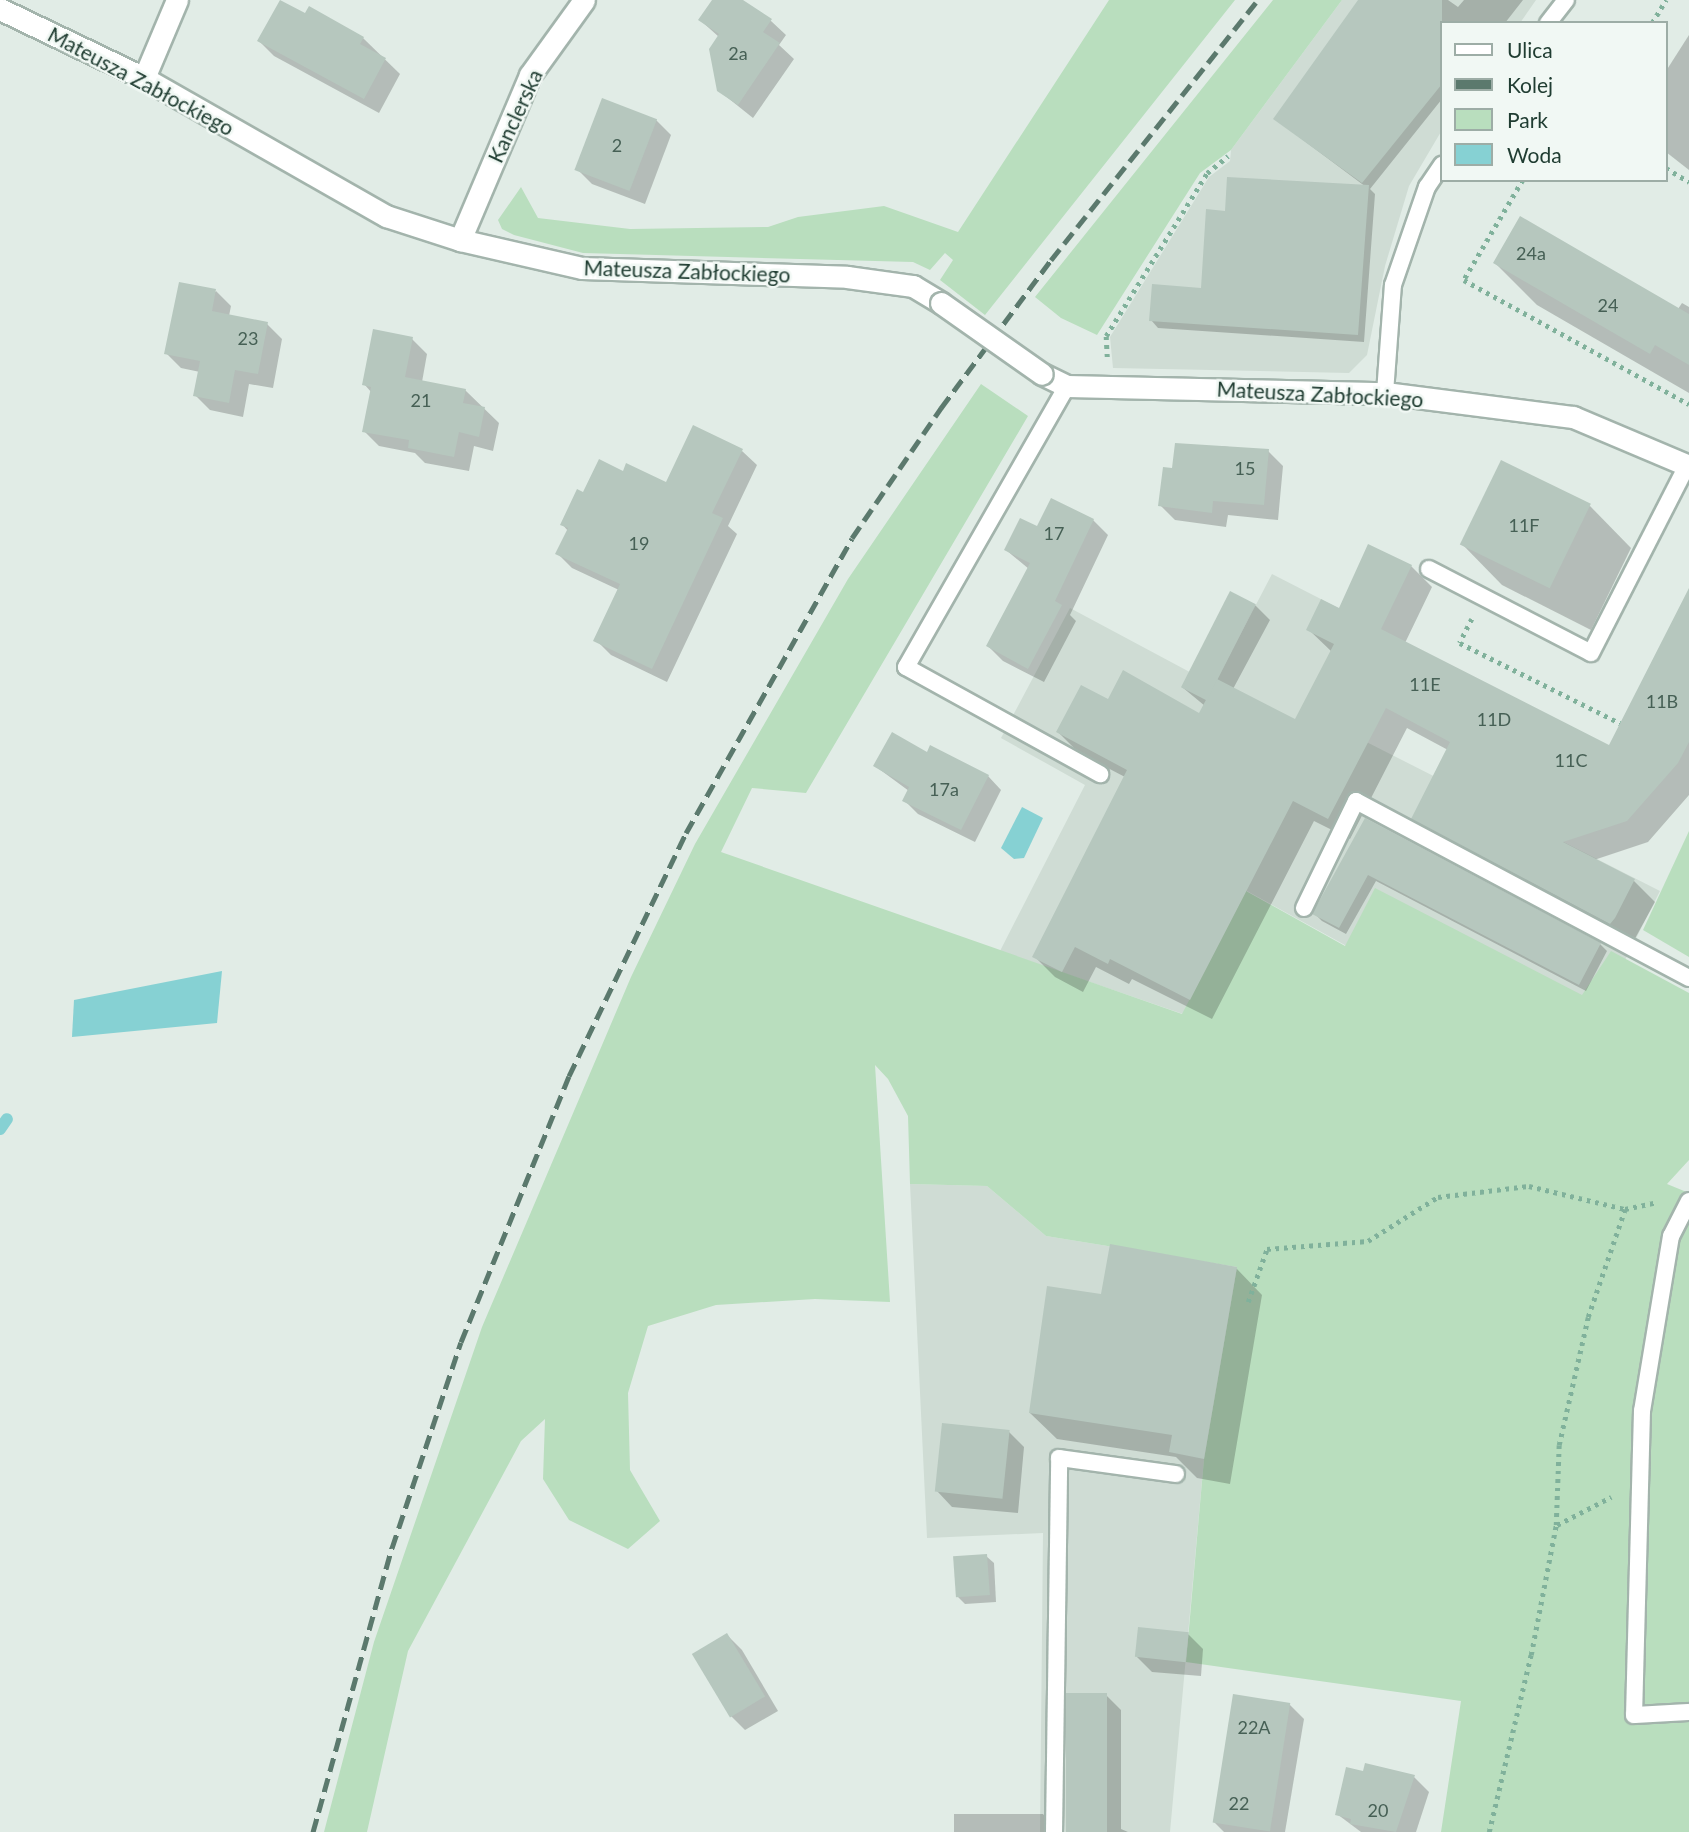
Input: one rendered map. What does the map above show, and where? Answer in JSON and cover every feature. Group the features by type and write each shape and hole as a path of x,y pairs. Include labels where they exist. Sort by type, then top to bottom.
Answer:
{"street":[{"path":"144,78 177,0"},
{"name":"Kanclerska","path":"460,240 530,75 584,0"},
{"name":"Mateusza Zabłockiego","path":"0,9 144,78 386,216 460,240 582,268 887,282 913,286 1042,374 1067,386 1385,393 1573,417 1688,466"}],"lane":[{"path":"1550,21 1566,0"},
{"path":"1385,393 1393,285 1427,187 1440,168"},
{"path":"1067,386 906,667 1100,774"},
{"path":"1429,569 1591,653 1688,466"},
{"path":"1304,908 1356,801 1689,978"},
{"path":"1689,1200 1671,1236 1642,1411 1634,1715 1689,1712"},
{"path":"1054,1832 1059,1458 1176,1475"}],"path":[{"path":"1653,21 1666,0"},
{"path":"1109,387 1106,336 1207,173 1228,156"},
{"path":"1668,170 1689,182"},
{"path":"1523,182 1464,280 1689,404"},
{"path":"1483,597 1460,643 1620,723"},
{"path":"1248,1302 1267,1250 1368,1241 1438,1196 1529,1186 1625,1209 1664,1200"},
{"path":"1489,1832 1556,1525 1559,1446 1588,1317 1625,1209"},
{"path":"1556,1525 1640,1482"}],"shaded area":[{"path":"1342,0 1536,0 1521,21 1440,21 1440,133 1409,186 1385,266 1367,355 1349,373 1113,368 1110,337 1209,177 1230,161 1231,150"},
{"path":"1272,574 1354,616 1333,725 1660,891 1570,1069 1247,891 1183,1014 1000,951 1085,785 1001,738 1070,608 1214,685"},
{"path":"910,1184 987,1186 1046,1236 1237,1267 1204,1459 1170,1832 1040,1832 1043,1533 927,1538"}],"green space":[{"path":"1109,0 1235,0 985,315 940,280 953,260 945,253 930,270 913,262 583,253 514,235 502,229 498,220 521,187 538,218 630,229 768,227 798,217 884,206 958,232"},
{"path":"1273,0 1342,0 1231,150 1200,173 1097,335 1061,318 1035,297"},
{"path":"981,384 1028,416 806,793 752,788 721,852 1182,1014 1246,891 1345,946 1375,888 1582,995 1611,951 1689,993 1689,1160 1667,1184 1689,1193 1689,1832 1441,1832 1461,1701 1186,1662 1204,1459 1237,1267 1046,1236 987,1186 910,1184 908,1116 888,1079 875,1065 890,1302 815,1299 716,1305 648,1326 628,1393 630,1470 660,1521 628,1549 569,1520 543,1479 545,1419 521,1441 408,1651 367,1832 324,1832 374,1642 482,1327 631,977 695,844 848,579"},
{"path":"1689,831 1689,957 1643,930"}],"water":[{"path":"1022,807 1043,818 1024,858 1014,859 1001,848"},
{"path":"222,971 217,1023 72,1037 74,1000"}],"building":[{"path":"280,0 305,13 309,6 364,37 360,44 386,58 364,99 257,41"},
{"path":"712,0 743,0 772,19 763,32 780,43 738,105 717,91 709,49 719,34 698,20"},
{"path":"1358,0 1442,0 1440,86 1362,183 1273,119"},
{"path":"602,98 657,119 629,191 574,170"},
{"path":"1227,177 1369,185 1358,335 1149,321 1152,284 1201,288 1206,209 1225,211"},
{"path":"1520,216 1689,314 1689,365 1655,345 1650,354 1493,263"},
{"path":"179,282 216,289 212,311 268,322 258,374 235,370 229,403 193,396 200,361 164,354"},
{"path":"373,329 413,337 405,377 466,389 463,403 485,407 479,437 459,432 454,457 408,448 409,440 362,432 371,387 362,385"},
{"path":"693,425 743,449 712,513 723,518 652,669 593,641 620,584 555,554 568,528 560,525 577,489 583,492 599,459 623,471 626,463 666,482"},
{"path":"1175,443 1269,449 1264,505 1213,501 1212,513 1158,506 1163,467 1172,468"},
{"path":"1501,460 1591,504 1550,588 1460,544"},
{"path":"1051,498 1094,519 1055,601 1062,605 1028,669 986,646 1030,563 1004,550 1020,518 1037,526"},
{"path":"1368,544 1412,565 1381,629 1609,745 1689,588 1689,742 1678,763 1627,821 1563,842 1635,879 1615,918 1610,924 1411,819 1450,742 1386,708 1328,819 1293,801 1190,1000 1110,959 1108,964 1075,947 1062,972 1032,957 1127,770 1056,732 1081,685 1108,699 1123,670 1199,713 1217,679 1295,719 1334,644 1306,630 1321,599 1339,608"},
{"path":"1230,591 1256,604 1207,700 1181,687"},
{"path":"892,732 927,752 930,745 989,775 961,830 902,801 909,787 873,766"},
{"path":"1365,818 1601,943 1579,985 1368,875 1339,928 1312,914"},
{"path":"1110,1244 1237,1267 1204,1459 1169,1452 1172,1435 1029,1413 1047,1286 1101,1294"},
{"path":"942,1423 1010,1430 1002,1499 935,1492"},
{"path":"987,1554 990,1595 956,1597 953,1556"},
{"path":"1138,1627 1189,1632 1186,1662 1135,1657"},
{"path":"727,1633 765,1696 730,1718 692,1654"},
{"path":"1066,1693 1107,1693 1107,1832 1066,1832"},
{"path":"1233,1694 1290,1703 1270,1831 1213,1822"},
{"path":"1365,1763 1415,1775 1396,1832 1350,1824 1351,1819 1335,1815 1346,1767 1363,1771"}],"waterway":[{"path":"0,1129 7,1119"}],"railway":[{"path":"313,1832 392,1548 461,1342 569,1076 686,833 852,538 941,408 1051,260 1258,0"}]}
